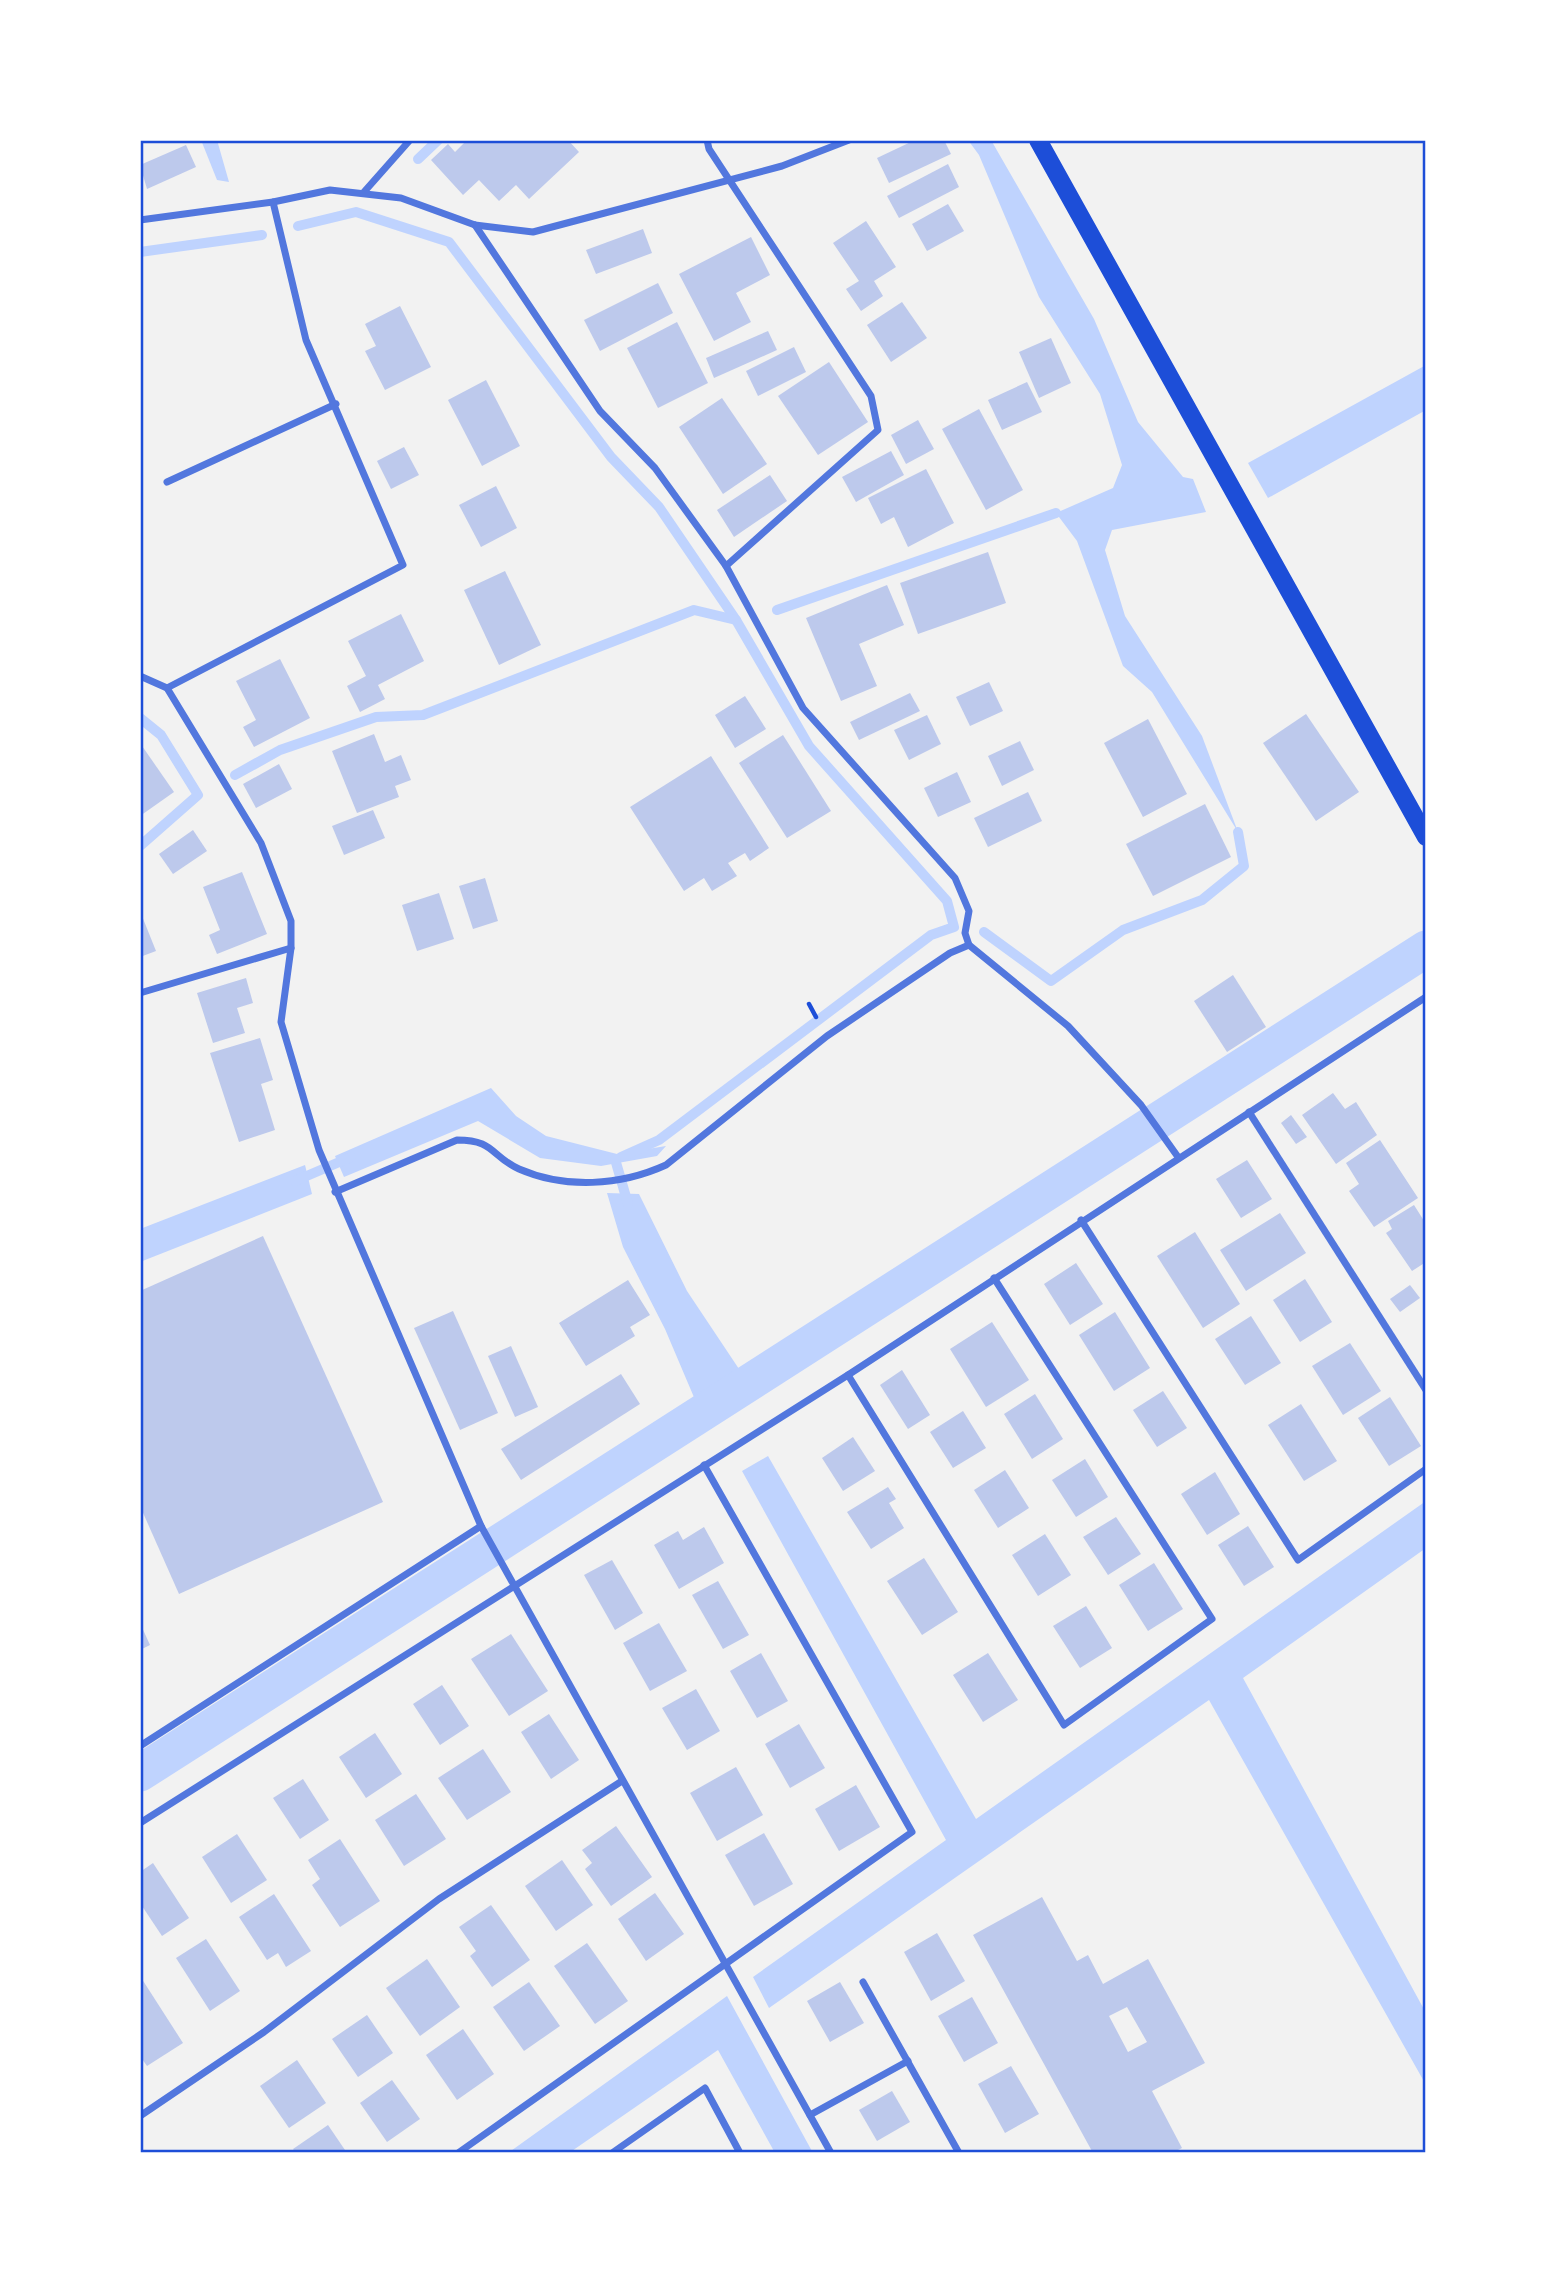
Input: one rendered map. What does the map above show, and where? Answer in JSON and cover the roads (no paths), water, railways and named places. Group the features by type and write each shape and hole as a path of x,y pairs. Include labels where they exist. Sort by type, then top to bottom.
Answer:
{"main road":[{"path":"1038,140 1426,836"}],"street":[{"path":"364,192 410,140"},
{"path":"707,140 730,180 871,396 877,430 726,566"},
{"path":"140,220 274,202 330,190 401,198 475,225 533,232 782,166 849,140"},
{"path":"167,688 403,565 336,404 306,340 274,202"},
{"path":"475,225 600,411 655,467 726,566 803,708 955,878 969,911 965,933 968,945 1068,1026 1141,1105 1178,1157"},
{"path":"167,482 336,404"},
{"path":"140,676 167,688 261,843 290,921 291,948 281,1021 319,1150 481,1526 831,2153"},
{"path":"335,1192 457,1140 478,1140 517,1168 572,1184 644,1175 666,1166 827,1036 950,953 968,945"},
{"path":"140,993 291,948"},
{"path":"140,1823 848,1375 1081,1220 1426,997"},
{"path":"1249,1112 1426,1390"},
{"path":"1081,1220 1298,1560 1426,1469"},
{"path":"848,1375 1063,1725 1212,1619 994,1278"},
{"path":"458,2153 912,1832 704,1465"},
{"path":"140,1746 481,1526"},
{"path":"140,2116 264,2032 439,1899 622,1781"},
{"path":"863,1982 959,2153"},
{"path":"810,2115 908,2061"},
{"path":"612,2153 705,2088 740,2153"}],"water":[{"path":"201,140 217,140 229,182 217,180"},
{"path":"968,140 991,140 1094,319 1138,422 1183,477 1193,479 1206,512 1112,530 1105,550 1125,616 1202,736 1238,832 1152,692 1123,666 1077,541 1056,513 1113,488 1122,465 1100,394 1039,297 979,155"},
{"path":"1426,365 1426,410 1268,498 1248,463"},
{"path":"491,1088 516,1116 546,1136 617,1154 666,1146 657,1156 601,1166 540,1158 478,1121 344,1177 335,1156"},
{"path":"305,1165 312,1194 140,1262 140,1229"},
{"path":"607,1193 639,1194 687,1291 741,1372 696,1402 665,1329 623,1247"},
{"path":"768,1456 976,1819 1426,1501 1426,1548 1243,1678 1426,2013 1426,2085 1209,1700 769,2008 753,1977 946,1840 742,1471"},
{"path":"727,1996 813,2153 775,2153 718,2050 569,2153 508,2153"}],"waterway":[{"path":"418,159 438,140"},
{"path":"298,226 356,212 449,242 611,457 659,507 736,620 809,746 947,901 954,927 931,935 659,1140 621,1157"},
{"path":"140,252 262,235"},
{"path":"777,610 1056,513"},
{"path":"235,775 280,750 376,717 423,715 694,610 736,620"},
{"path":"140,718 161,735 198,795 140,846"},
{"path":"984,932 1051,981 1123,930 1202,900 1244,866 1238,832"},
{"path":"140,1773 1426,949"},
{"path":"295,1181 351,1157"},
{"path":"615,1159 628,1204"}]}
